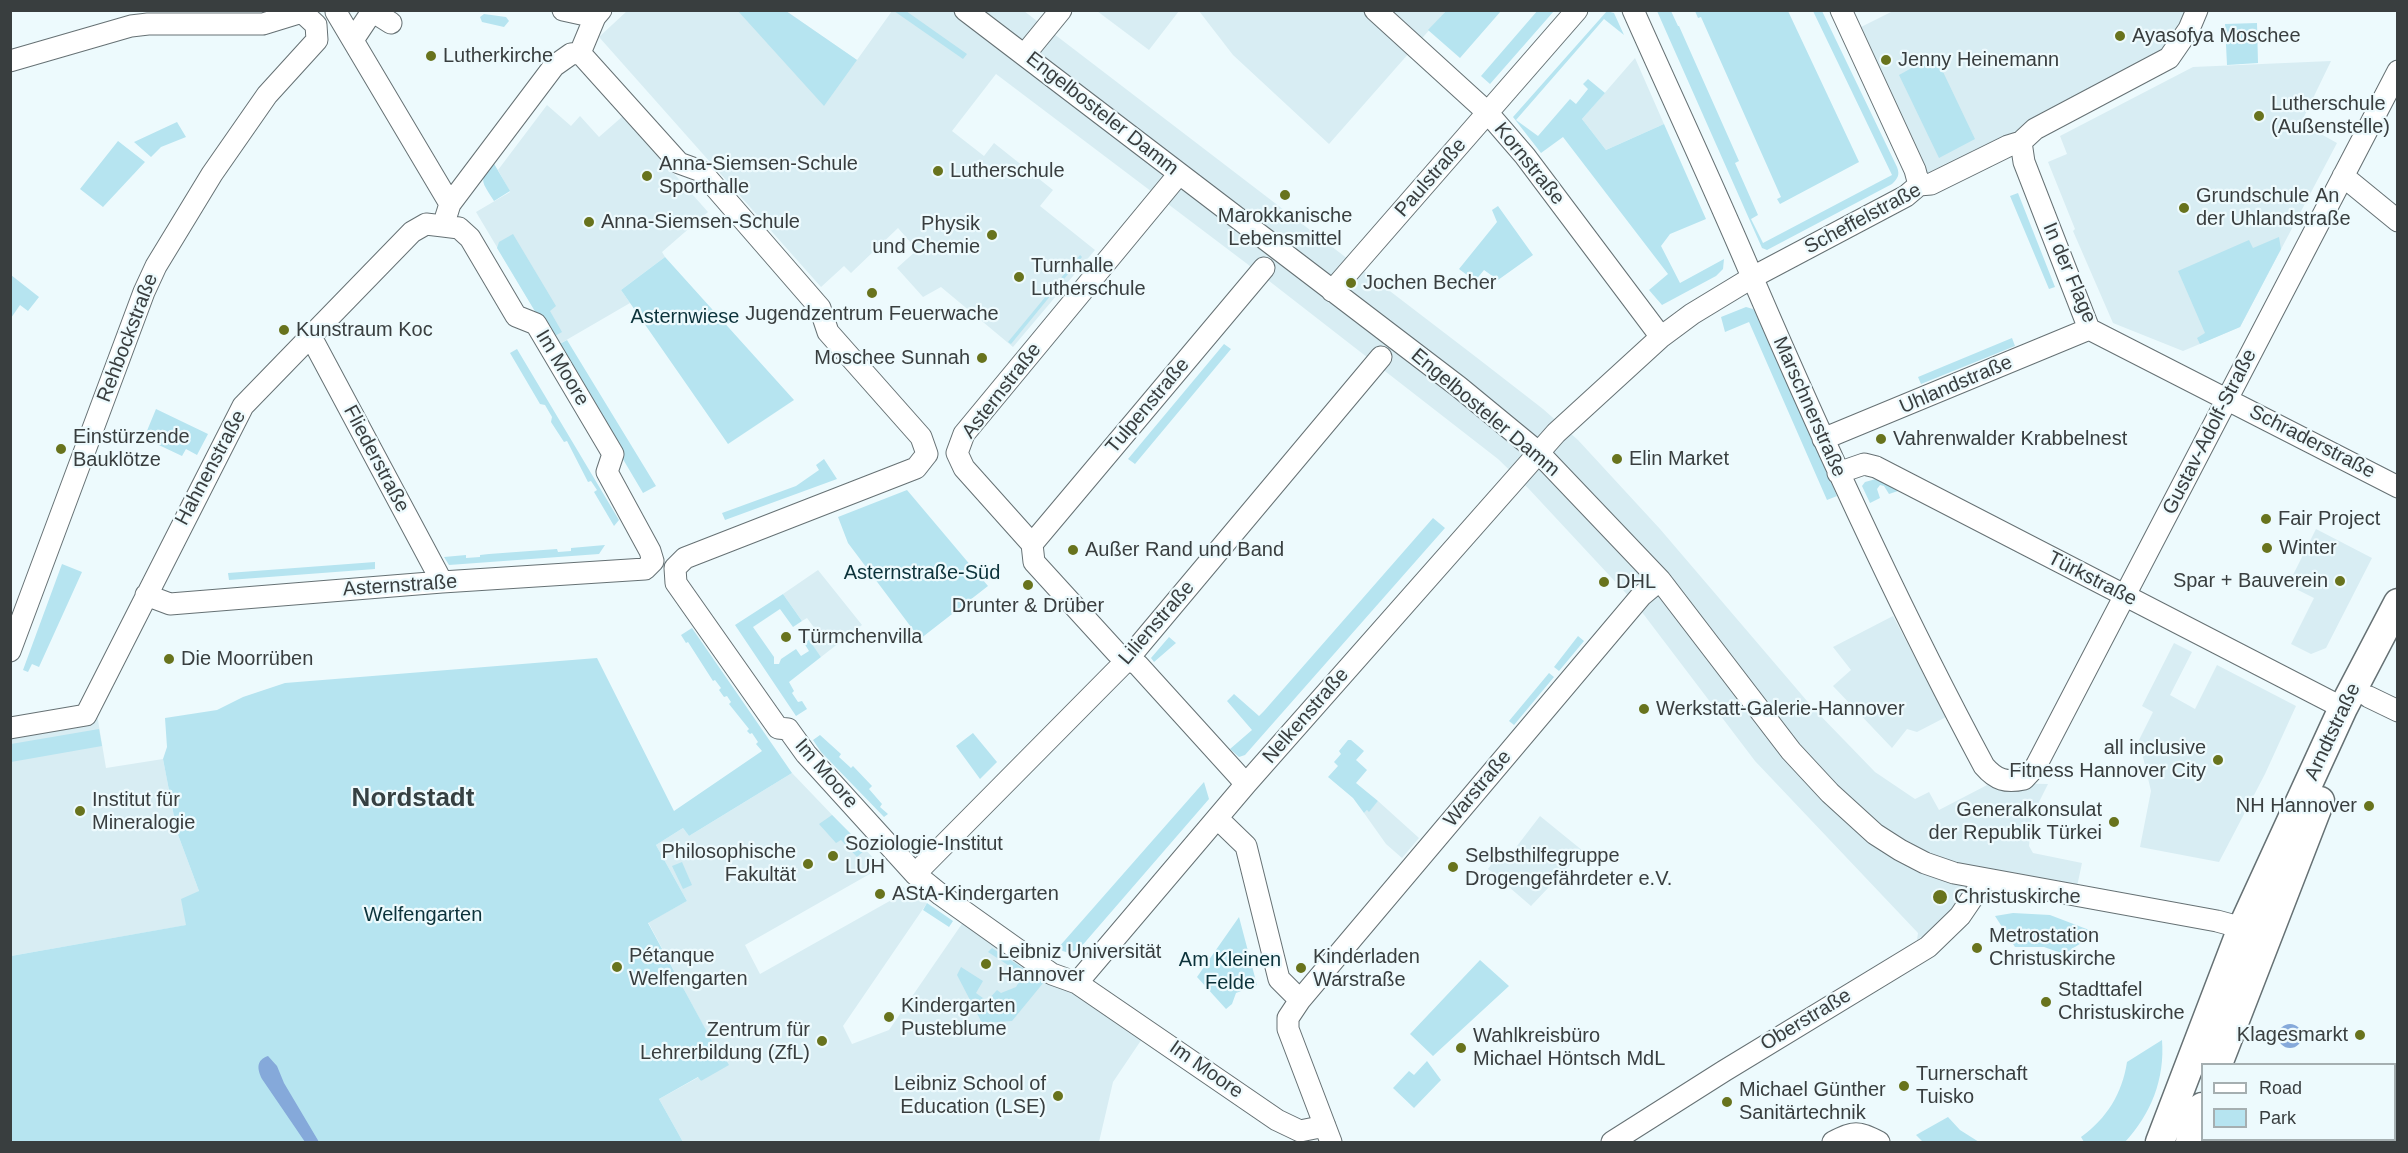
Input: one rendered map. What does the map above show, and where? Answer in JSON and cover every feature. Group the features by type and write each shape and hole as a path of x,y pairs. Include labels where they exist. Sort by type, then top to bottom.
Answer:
{"main road":[{"name":"Arndtstraße","path":"2254,932 2343,708 2397,603"},
{"name":"Arndtstraße","path":"2254,932 2397,643"},
{"path":"2219,1063 2254,932"},
{"path":"2160,1143 2254,932"},
{"path":"2190,1143 2201,1110"}],"street":[{"path":"563,10 598,14 580,52"},
{"name":"Engelbosteler Damm","path":"965,10 1459,387 1538,452 1660,580 1791,751 1854,816 1875,834 1925,863 1982,879 2217,921 2254,932"},
{"path":"1025,54 1061,10"},
{"name":"Kornstraße","path":"1375,10 1487,112 1525,156 1661,337"},
{"name":"Paulstraße","path":"1332,291 1577,10"},
{"name":"Marschnerstraße","path":"1633,10 1838,473 1950,704 1984,766 1992,776 2013,781"},
{"path":"1841,10 1915,170 1919,184"},
{"name":"Scheffelstraße","path":"1538,452 1661,337 1692,314 1753,277 1906,196 1919,184 1931,184 2008,146 2021,142 2035,129 2169,58 2189,29 2197,10"},
{"path":"10,61 128,18 148,24 263,24 302,12 316,25 337,11 450,204"},
{"path":"353,40 373,11 391,22"},
{"name":"Rehbockstraße","path":"10,651 144,292 156,266 212,174 267,95 317,40 316,25"},
{"path":"443,226 450,204 554,66 571,54 580,52"},
{"path":"580,52 679,163 701,171 820,308 828,332 921,437 927,454 916,468 685,558 675,568 653,561"},
{"name":"Gustav-Adolf-Straße","path":"2013,781 2024,779 2036,766 2126,597 2397,72"},
{"name":"In der Flage","path":"2021,142 2024,162 2089,329 2227,398"},
{"name":"Asternstraße","path":"927,454 957,453 964,434 1179,174"},
{"path":"2343,176 2397,221"},
{"name":"Hahnenstraße","path":"10,728 86,715 243,406 412,232 426,224 443,226"},
{"name":"Im Moore","path":"443,226 459,228 470,238 516,316 536,324 613,454 607,472 650,551 653,561"},
{"name":"Tulpenstraße","path":"1032,544 1258,276"},
{"name":"Uhlandstraße","path":"1823,440 2089,329"},
{"name":"Fliederstraße","path":"310,335 442,582"},
{"name":"Lilienstraße","path":"915,874 1127,660 1381,357"},
{"name":"Schraderstraße","path":"2227,398 2397,487"},
{"name":"Nelkenstraße","path":"1077,983 1246,784 1538,452"},
{"path":"957,453 964,468 1032,544 1034,562 1117,653 1138,665 1246,784"},
{"name":"Türkstraße","path":"1838,473 1864,464 1876,467 2343,708"},
{"name":"Asternstraße","path":"146,595 170,604 442,582 645,569 653,561"},
{"name":"Im Moore","path":"675,568 676,583 777,728 788,729 806,754 915,874 941,896 1052,974 1077,983 1277,1120 1300,1131 1328,1134"},
{"name":"Warstraße","path":"1300,1000 1641,596 1660,580"},
{"path":"2369,697 2397,711"},
{"path":"1216,819 1246,846 1279,979 1300,1000 1288,1018 1288,1029 1328,1134"},
{"name":"Oberstraße","path":"1612,1143 1724,1071 1928,947 1960,915 1977,891 1982,879"},
{"path":"1833,1143 1859,1132 1876,1141"}],"shaded area":[{"path":"627,11 786,11 857,60 892,11 1024,11 1476,357 1543,409 1578,440 1660,529 1813,708 1875,772 1915,799 1929,792 1939,810 1991,783 2048,784 2032,816 2029,846 2033,853 2082,863 2075,896 1987,893 1917,940 1918,933 1755,761 1635,603 1498,459 1246,263 996,74 952,131 984,156 994,143 1053,190 1040,206 1095,250 1013,347 941,287 923,297 897,268 917,250 898,228 851,273 844,266 821,287 599,37"},
{"path":"1097,11 1179,11 1149,50"},
{"path":"1199,11 1446,11 1329,144 1233,55"},
{"path":"1893,11 2197,11 2169,58 1926,188 1851,32"},
{"path":"1635,58 1664,124 1606,150 1582,119"},
{"name":"Grundschule An der Uhlandstraße","path":"2331,61 2301,123 2337,143 2240,327 2183,351 2113,323 2073,231 2075,229 2048,162 2067,154 2060,136 2193,67"},
{"name":"Anna-Siemsen-Schule","path":"547,105 571,126 580,116 599,137 623,116 708,212 662,252 665,257 621,290 630,303 556,346 476,212 510,192 498,170"},
{"name":"Spar + Bauverein","path":"2316,529 2372,558 2326,648 2311,654 2291,644 2314,598 2288,585"},
{"path":"818,570 862,625 821,657 808,640 818,633 807,618 802,621 783,594"},
{"path":"1893,616 1946,717 1917,732 1907,729 1892,748 1833,686 1851,670 1833,647"},
{"path":"2174,643 2192,652 2170,695 2195,709 2217,665 2296,706 2265,774 2219,862 2140,847 2151,791 2139,740 2153,712 2142,706"},
{"path":"97,714 106,768 163,759 177,832 199,891 187,925 11,956 11,728"},
{"name":"Leibniz Universität Hannover","path":"792,773 882,867 745,945 760,974 895,898 903,887 927,903 843,1026 852,1044 889,1030 968,915 1148,1030 1113,1082 1099,1142 683,1142 659,1099 699,1077 701,1081 719,1055 648,922 687,901 656,845 683,828 689,836"},
{"path":"1378,801 1419,838 1402,858 1386,844 1364,813"},
{"path":"1540,816 1583,851 1531,906 1488,869 1496,858 1504,863"}],"green space":[{"path":"1538,10 1554,11 1490,84 1481,76"},
{"path":"738,11 786,11 857,60 824,106"},
{"path":"894,11 906,11 967,54 963,59"},
{"path":"1446,11 1501,11 1460,58 1428,30"},
{"path":"1607,11 1614,13 1624,35 1604,19 1516,120 1538,136 1570,99 1576,104 1588,89 1583,84 1588,79 1605,93 1582,119 1606,150 1664,124 1706,219 1670,234 1661,246 1680,283 1724,259 1723,269 1716,276 1662,305 1649,290 1668,274 1563,137 1541,153 1513,117"},
{"path":"1657,11 1671,11 1679,26 1739,161 1735,163 1758,215 1751,219 1763,243 1892,175 1813,11 1822,11 1897,167 1896,180 1767,250 1762,248"},
{"path":"1695,11 1788,11 1859,162 1780,204 1777,199 1781,197 1701,17 1698,18"},
{"path":"484,14 506,17 509,21 504,27 482,22 480,17"},
{"path":"2257,23 2258,63 2227,65 2225,24"},
{"path":"1935,55 1975,139 1939,158 1899,75"},
{"path":"177,122 186,137 161,147 151,157 134,142"},
{"path":"118,141 145,162 103,207 80,189"},
{"path":"493,162 510,191 494,201 483,182"},
{"path":"2018,193 2055,287 2049,289 2010,196"},
{"path":"1498,206 1533,255 1498,280 1484,270 1475,281 1459,269 1497,222 1492,210"},
{"path":"513,234 556,306 550,311 562,332 551,338 497,248 499,242"},
{"path":"2279,237 2281,249 2240,327 2200,344 2197,338 2205,333 2178,271 2249,240 2253,248"},
{"path":"1080,255 1082,257 1011,344 1008,342"},
{"name":"Asternwiese","path":"665,257 794,400 728,444 621,290"},
{"path":"11,275 39,297 28,311 20,305 11,318"},
{"path":"1746,307 1753,309 1757,314 1837,496 1827,500 1749,322 1725,332 1721,317"},
{"path":"2012,338 2015,346 1921,384 1918,377"},
{"path":"567,340 656,486 643,493 556,346"},
{"path":"1224,344 1231,349 1135,464 1128,459"},
{"path":"517,349 619,520 614,526 594,492 597,490 591,481 588,482 567,441 564,442 551,422 552,417 545,405 540,404 510,353"},
{"path":"156,409 208,434 197,455 186,449 182,456 144,438"},
{"path":"824,459 837,479 725,520 722,513 796,486 819,470 816,465"},
{"path":"1876,479 1898,491 1889,494 1884,486 1880,485 1877,489 1880,498 1870,503 1862,486 1865,482"},
{"name":"Asternstraße-Süd","path":"907,490 988,586 920,639 848,543 838,517"},
{"path":"1433,518 1445,528 1245,755 1239,757 1230,749 1252,730 1227,701 1234,694 1259,716"},
{"path":"605,545 599,554 449,565 444,557 466,555 466,558 557,549 558,552 571,551 571,548"},
{"path":"375,562 375,569 229,580 228,573"},
{"path":"62,564 82,572 39,667 32,664 28,672 23,670"},
{"path":"783,594 802,621 793,627 780,609 753,627 774,657 774,664 779,664 781,659 796,649 801,656 809,651 804,643 809,640 821,657 789,682 798,702 802,701 807,709 796,716 735,625"},
{"name":"Welfengarten","path":"692,628 792,773 689,836 683,828 656,845 687,901 648,923 719,1054 722,1053 729,1065 701,1081 698,1077 659,1099 683,1142 11,1142 11,956 186,925 181,899 199,891 177,832 163,759 167,747 165,718 217,710 243,697 285,683 597,658 674,811 762,751 756,744 758,742 752,733 747,731 749,729 729,704 731,702 727,696 724,697 719,690 721,688 715,680 713,681 681,635"},
{"path":"1578,636 1584,641 1559,671 1554,667"},
{"path":"1169,637 1176,643 1154,662 1151,658"},
{"path":"1549,673 1554,677 1514,725 1509,721"},
{"path":"99,729 102,746 11,762 11,744"},
{"path":"973,733 997,762 980,779 956,746"},
{"path":"820,735 841,754 839,757 851,768 853,766 872,786 869,789 882,804 880,807 888,814 884,817 821,752 813,740"},
{"path":"1348,740 1364,751 1356,760 1367,770 1356,783 1378,801 1369,812 1367,810 1364,813 1353,798 1328,777 1338,766 1334,762"},
{"path":"1204,782 1209,799 1080,948 1069,952 1058,948"},
{"path":"832,815 866,849 857,857 841,840 836,843 819,824"},
{"path":"682,862 692,885 683,889 672,866"},
{"path":"927,903 953,921 949,927 923,910"},
{"path":"2013,913 2050,915 2097,933 2064,954 2044,947 2015,947 1995,916"},
{"name":"Am Kleinen Felde","path":"1239,917 1257,985 1236,993 1232,1004 1226,1009 1197,977"},
{"path":"992,948 1044,982 1012,1021 982,1023 957,975 961,967 983,981 976,993 987,1001 997,990 1001,993 1016,987 1023,975 988,952"},
{"path":"1480,960 1509,986 1433,1056 1410,1034"},
{"path":"2162,1040 2161,1068 2154,1095 2149,1108 2134,1131 2125,1142 2084,1142 2081,1137 2106,1113 2117,1095 2127,1062"},
{"path":"1427,1061 1441,1080 1414,1108 1393,1088 1409,1071 1414,1075"},
{"path":"1948,1117 1960,1130 1979,1142 1923,1142 1916,1135"}],"water":[{"path":"2290,1024 2299,1027 2302,1036 2299,1045 2290,1048 2281,1045 2278,1036 2281,1027"},
{"path":"268,1056 277,1066 284,1083 319,1142 305,1142 262,1079 259,1065 261,1060"}],"place":[{"name":"Ayasofya Moschee","path":"2120,36"},
{"name":"Lutherkirche","path":"431,56"},
{"name":"Jenny Heinemann","path":"1886,60"},
{"name":"Lutherschule (Außenstelle)","path":"2259,116"},
{"name":"Lutherschule","path":"938,171"},
{"name":"Anna-Siemsen-Schule Sporthalle","path":"647,176"},
{"name":"Marokkanische Lebensmittel","path":"1285,195"},
{"name":"Grundschule An der Uhlandstraße","path":"2184,208"},
{"name":"Anna-Siemsen-Schule","path":"589,222"},
{"name":"Physik und Chemie","path":"992,235"},
{"name":"Turnhalle Lutherschule","path":"1019,277"},
{"name":"Jochen Becher","path":"1351,283"},
{"name":"Jugendzentrum Feuerwache","path":"872,293"},
{"name":"Kunstraum Koc","path":"284,330"},
{"name":"Moschee Sunnah","path":"982,358"},
{"name":"Vahrenwalder Krabbelnest","path":"1881,439"},
{"name":"Einstürzende Bauklötze","path":"61,449"},
{"name":"Elin Market","path":"1617,459"},
{"name":"Fair Project","path":"2266,519"},
{"name":"Winter","path":"2267,548"},
{"name":"Außer Rand und Band","path":"1073,550"},
{"name":"Spar + Bauverein","path":"2340,581"},
{"name":"DHL","path":"1604,582"},
{"name":"Drunter & Drüber","path":"1028,585"},
{"name":"Türmchenvilla","path":"786,637"},
{"name":"Die Moorrüben","path":"169,659"},
{"name":"Werkstatt-Galerie-Hannover","path":"1644,709"},
{"name":"all inclusive Fitness Hannover City","path":"2218,760"},
{"name":"NH Hannover","path":"2369,806"},
{"name":"Institut für Mineralogie","path":"80,811"},
{"name":"Generalkonsulat der Republik Türkei","path":"2114,822"},
{"name":"Soziologie-Institut LUH","path":"833,856"},
{"name":"Philosophische Fakultät","path":"808,864"},
{"name":"Selbsthilfegruppe Drogengefährdeter e.V.","path":"1453,867"},
{"name":"AStA-Kindergarten","path":"880,894"},
{"name":"Christuskirche","path":"1940,897"},
{"name":"Metrostation Christuskirche","path":"1977,948"},
{"name":"Leibniz Universität Hannover","path":"986,964"},
{"name":"Pétanque Welfengarten","path":"617,967"},
{"name":"Kinderladen Warstraße","path":"1301,968"},
{"name":"Stadttafel Christuskirche","path":"2046,1002"},
{"name":"Kindergarten Pusteblume","path":"889,1017"},
{"name":"Klagesmarkt","path":"2360,1035"},
{"name":"Zentrum für Lehrerbildung (ZfL)","path":"822,1041"},
{"name":"Wahlkreisbüro Michael Höntsch MdL","path":"1461,1048"},
{"name":"Turnerschaft Tuisko","path":"1904,1086"},
{"name":"Leibniz School of Education (LSE)","path":"1058,1096"},
{"name":"Michael Günther Sanitärtechnik","path":"1727,1102"}],"district":[{"name":"Nordstadt","path":"413,799"}]}
